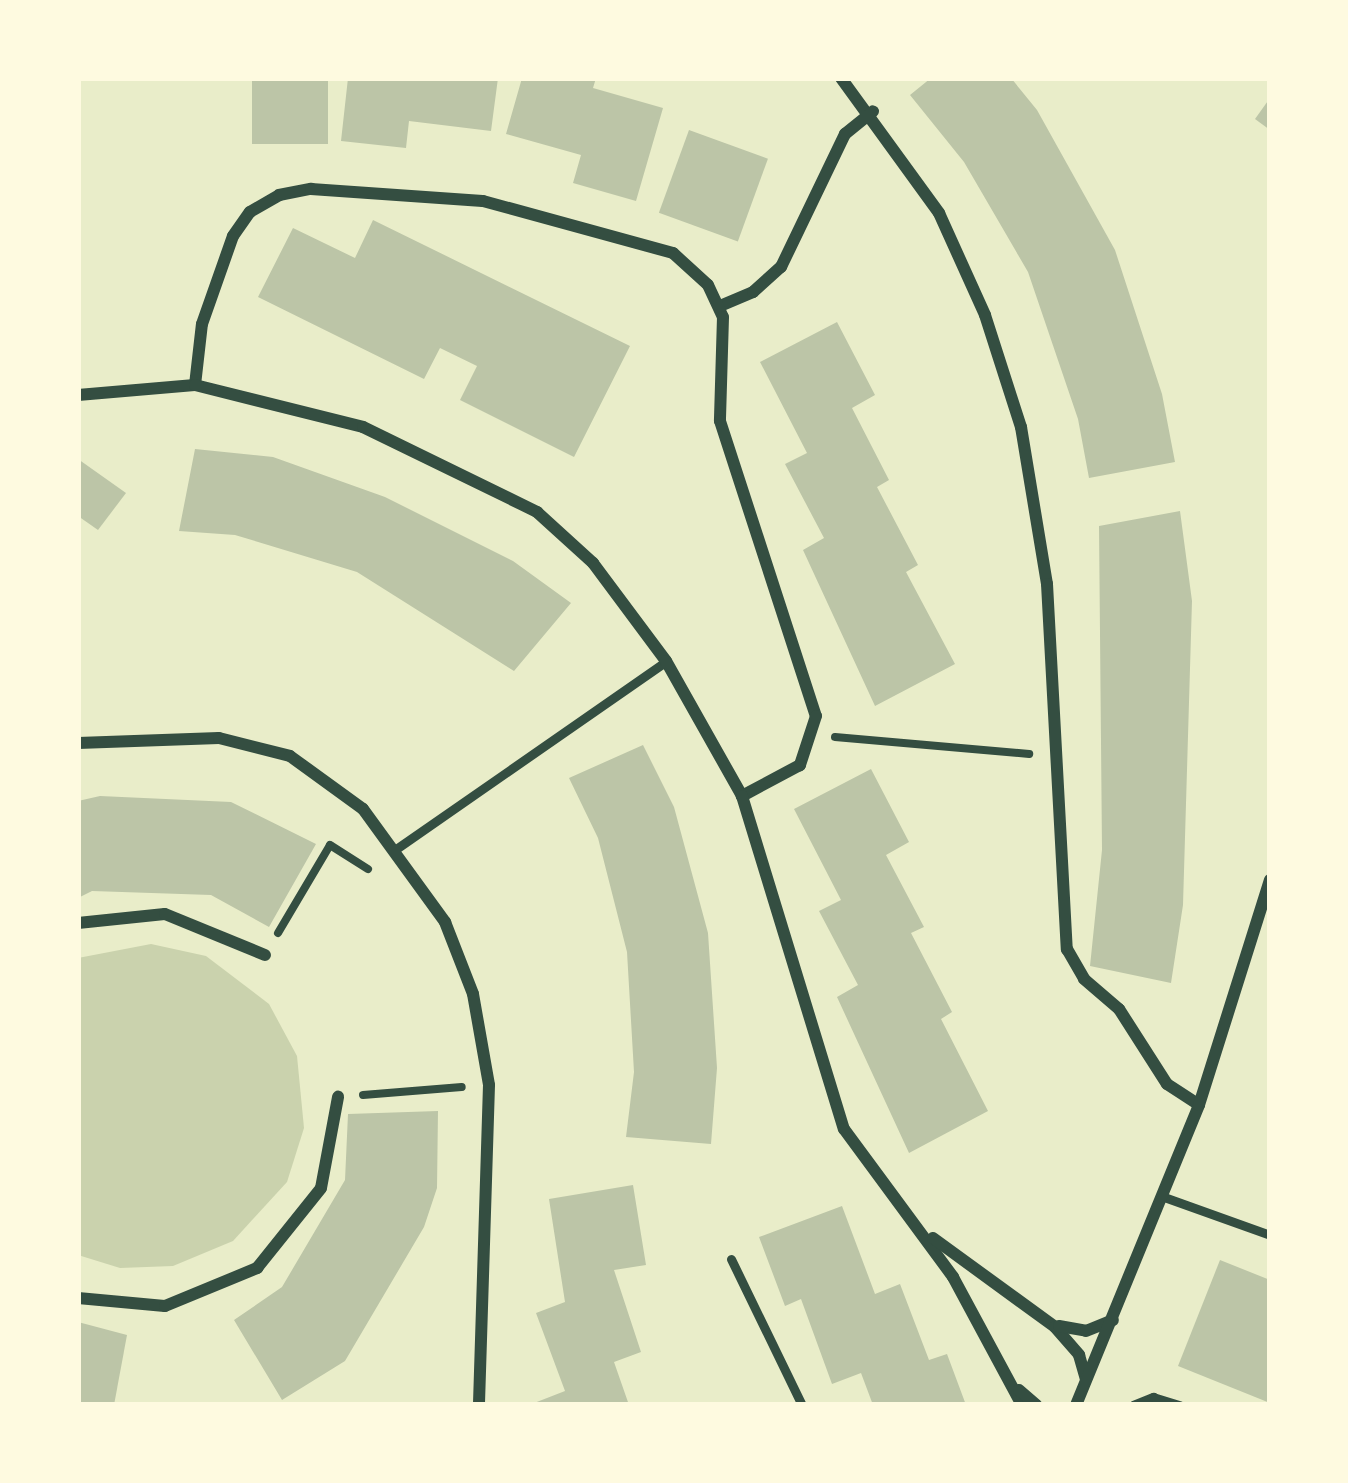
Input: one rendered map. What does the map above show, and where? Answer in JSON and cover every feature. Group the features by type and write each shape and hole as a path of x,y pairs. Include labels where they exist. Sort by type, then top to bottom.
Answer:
{"street":[{"path":"842,78 872,112 955,245 1021,427 1041,518 1071,959 1119,1009 1167,1084 1199,1105"},
{"path":"720,306 753,292 781,267 844,134 872,112"},
{"path":"195,385 202,324 233,236 263,202 294,191 483,201 541,212 673,253 720,306 720,421 767,553 815,735 790,773 742,796"},
{"path":"78,395 195,385 363,428 538,512 593,563 666,661 742,796 835,1108 923,1230 1022,1405"},
{"path":"78,743 219,738 290,756 338,785 396,849 459,953 489,1085 479,1405"},
{"path":"1076,1405 1199,1105 1270,880"},
{"path":"78,923 165,914 265,955"},
{"path":"78,1298 165,1306 257,1268 321,1189 338,1097"},
{"path":"923,1230 1046,1320 1075,1347 1086,1382"},
{"path":"1046,1320 1086,1331 1114,1320"},
{"path":"1004,1370 1036,1405"}],"lane":[{"path":"396,849 666,661"},
{"path":"1164,1197 1270,1235"},
{"path":"731,1258 802,1405"},
{"path":"1133,1405 1153,1397 1180,1405"}],"path":[{"path":"815,735 1055,757"},
{"path":"265,955 330,845"},
{"path":"338,1097 489,1085"}],"green space":[{"path":"151,944 206,956 269,1004 297,1056 304,1128 287,1182 233,1241 173,1266 120,1268 78,1255 78,958"}],"building":[{"path":"252,78 328,78 328,144 252,144"},
{"path":"348,78 498,78 491,131 409,121 406,148 341,141"},
{"path":"522,78 596,78 593,88 663,108 636,201 573,183 581,155 506,134"},
{"path":"931,78 1011,78 1037,110 1115,250 1162,394 1175,462 1089,478 1078,419 1028,272 964,162 910,95"},
{"path":"1270,98 1270,130 1255,119"},
{"path":"689,130 768,159 738,241 659,213"},
{"path":"373,220 630,346 574,457 460,400 477,366 440,348 424,379 258,297 293,228 355,258"},
{"path":"837,322 875,395 852,408 889,480 877,487 918,565 906,572 955,664 875,706 803,550 824,538 785,464 807,453 760,362"},
{"path":"195,449 273,457 385,497 513,561 571,603 514,671 357,572 235,535 179,531"},
{"path":"78,459 126,493 98,530 78,516"},
{"path":"1180,511 1192,601 1183,905 1171,983 1090,966 1102,850 1099,526"},
{"path":"643,745 674,807 708,933 717,1068 711,1144 626,1137 634,1072 627,952 598,838 569,778"},
{"path":"871,769 909,842 886,855 924,927 911,933 952,1012 941,1019 988,1111 909,1153 837,997 858,985 819,911 841,900 794,809"},
{"path":"100,796 231,802 316,844 269,927 211,895 92,891 78,898 78,801"},
{"path":"438,1111 437,1188 424,1227 345,1361 282,1400 234,1320 282,1287 345,1180 348,1114"},
{"path":"633,1185 646,1265 614,1270 641,1352 614,1362 629,1405 529,1405 565,1391 536,1313 565,1302 549,1199"},
{"path":"842,1206 875,1294 900,1284 929,1360 947,1354 966,1405 873,1405 861,1373 832,1384 801,1299 785,1306 759,1237"},
{"path":"1220,1260 1270,1280 1270,1403 1178,1366"},
{"path":"78,1322 127,1335 114,1405 78,1405"}]}
